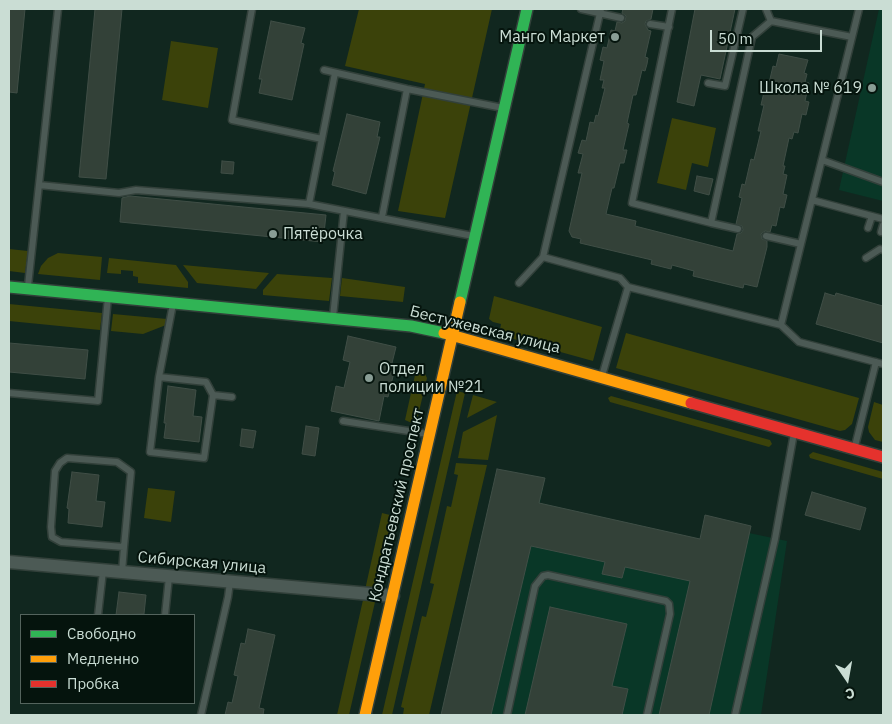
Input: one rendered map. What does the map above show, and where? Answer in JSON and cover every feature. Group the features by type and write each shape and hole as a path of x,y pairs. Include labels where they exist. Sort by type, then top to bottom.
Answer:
{"street":[{"name":"Кондратьевский проспект","path":"365,715 527,9"},
{"name":"Бестужевская улица","path":"9,287 411,326 452,335 883,458"},
{"name":"Сибирская улица","path":"9,562 393,596"}],"lane":[{"path":"28,289 58,9"},
{"path":"252,9 232,120 322,139"},
{"path":"580,9 601,11 621,18"},
{"path":"672,9 632,202 738,230"},
{"path":"708,83 725,86 743,9"},
{"path":"766,9 771,21"},
{"path":"781,325 858,9"},
{"path":"519,283 543,257 601,11"},
{"path":"711,223 752,38 771,21"},
{"path":"771,21 852,38"},
{"path":"650,24 668,28"},
{"path":"324,70 504,108"},
{"path":"309,204 335,73"},
{"path":"382,217 407,89"},
{"path":"822,160 883,182"},
{"path":"39,185 119,193 136,190 309,204 475,236"},
{"path":"812,200 883,219"},
{"path":"332,317 344,211"},
{"path":"868,228 872,216"},
{"path":"766,236 801,244"},
{"path":"866,258 880,249 883,250"},
{"path":"543,257 620,278 628,287 781,325 799,342 880,363 854,449"},
{"path":"602,378 628,287"},
{"path":"9,393 98,401 108,296"},
{"path":"159,377 206,382 213,395 204,458 150,452 159,377 173,302"},
{"path":"213,395 232,397"},
{"path":"342,420 430,435"},
{"path":"735,715 775,538 794,432"},
{"path":"122,572 131,472 117,462 67,458 60,463 56,471 51,527 52,537 61,542 124,547"},
{"path":"98,614 103,571"},
{"path":"507,715 535,586 543,576 548,575 630,592 666,601 669,604 670,614 647,715"},
{"path":"165,614 169,577"},
{"path":"201,715 230,582"}],"shaded area":[{"path":"359,9 492,9 445,218 398,211 425,84 345,66"},
{"name":"Школа № 619","path":"879,9 883,9 883,201 839,190"},
{"path":"171,41 218,48 208,108 162,100"},
{"path":"672,118 716,128 708,167 692,163 686,190 657,183"},
{"path":"9,249 28,251 25,273 9,271"},
{"path":"58,253 102,257 100,280 38,274 41,266 48,258"},
{"path":"109,258 176,265 188,282 188,288 138,283 138,277 133,276 133,271 121,270 121,274 107,273"},
{"path":"183,265 269,273 256,289 197,283"},
{"path":"277,274 332,278 329,301 263,295 263,290"},
{"path":"342,278 405,287 403,302 340,296"},
{"path":"494,296 602,327 593,361 499,335 501,324 489,319"},
{"path":"9,304 102,313 100,330 9,321"},
{"path":"113,314 167,319 166,325 143,334 111,331"},
{"path":"626,333 859,398 852,424 845,430 840,431 616,368"},
{"path":"418,373 425,374 427,378 416,424 414,424 405,420 415,375"},
{"path":"457,391 465,393 392,715 382,715"},
{"path":"473,395 497,402 467,418"},
{"path":"611,396 770,440 772,444 769,447 610,402 608,398"},
{"path":"874,402 883,405 883,442 875,440 869,432 868,427"},
{"path":"497,415 488,460 458,458 463,432"},
{"path":"813,452 883,472 883,479 810,458 809,455"},
{"path":"456,463 487,465 429,715 403,715 404,708 401,707 422,616 426,617 434,584 430,583 447,506 451,507 458,475 454,474"},
{"path":"497,469 545,478 540,503 700,539 749,533 787,541 761,715 441,715"},
{"path":"148,488 175,491 171,522 144,518"},
{"path":"382,513 394,516 378,585 365,590"},
{"path":"363,600 375,602 349,715 337,715"}],"building":[{"path":"9,9 25,9 17,93 9,92"},
{"path":"95,9 122,9 106,179 79,177"},
{"path":"623,9 653,9 651,19 646,21 645,24 648,30 651,31 645,57 648,58 647,64 645,71 642,70 636,95 633,95 623,150 627,150 624,163 620,163 606,214 636,221 635,226 733,251 737,234 743,230 742,226 736,224 742,198 739,197 742,184 745,185 751,159 754,160 761,131 758,131 764,105 761,105 764,92 767,92 773,66 776,67 779,54 808,60 804,73 807,74 805,82 809,83 805,101 809,102 806,115 802,114 798,133 794,132 792,139 789,138 783,166 785,166 783,174 787,175 783,194 787,195 784,208 780,207 776,226 772,225 770,232 765,231 761,234 762,239 767,241 767,247 757,287 744,284 743,288 693,276 694,271 672,265 671,269 651,264 652,260 580,243 581,239 572,237 569,231 582,173 578,173 583,154 578,153 582,140 586,141 590,122 594,123 596,115 598,116 605,88 602,88 604,80 600,80 604,61 600,60 603,47 607,48 611,30 615,31 617,22 622,23 625,21 626,16 622,13"},
{"path":"695,9 735,9 720,79 701,75 694,106 677,102"},
{"path":"271,21 305,28 301,43 304,44 292,100 259,93 262,79 259,79"},
{"path":"347,114 380,122 377,137 380,137 366,194 332,185 335,172 333,171"},
{"path":"222,161 234,162 233,174 221,173"},
{"path":"697,176 713,179 709,195 694,191"},
{"path":"130,196 326,215 323,242 120,222 122,198"},
{"path":"825,293 835,296 836,293 883,306 883,343 816,324"},
{"name":"Отдел полиции №21","path":"348,336 396,347 390,371 394,372 388,397 384,396 379,421 331,411 336,386 344,388 350,362 343,360"},
{"path":"9,343 88,350 85,379 9,372"},
{"path":"168,386 196,390 193,416 202,417 199,442 164,438"},
{"path":"306,426 319,428 315,456 302,454"},
{"path":"242,429 256,431 253,448 240,446"},
{"path":"497,469 545,478 539,503 700,539 705,515 751,526 709,715 659,715 690,581 625,567 622,578 602,574 605,562 531,546 491,715 441,715"},
{"path":"72,472 99,475 96,501 105,502 102,527 68,523 69,509 67,508"},
{"path":"812,492 866,508 860,530 805,515"},
{"path":"119,592 146,595 144,614 116,614"},
{"path":"550,607 627,624 612,686 628,689 622,715 525,715"},
{"path":"248,629 275,635 259,708 264,709 263,715 225,715 228,702 232,703 238,676 234,675 241,643 245,644"}],"traffic: fast":[{"path":"460,302 527,9"},
{"path":"9,287 411,326 444,333"}],"traffic: slow":[{"path":"365,715 460,302"},
{"path":"444,333 691,403"}],"traffic: jam":[{"path":"691,403 883,457"}],"place":[{"name":"Манго Маркет","path":"615,37"},
{"name":"Школа № 619","path":"872,88"},
{"name":"Пятёрочка","path":"273,234"},
{"name":"Отдел полиции №21","path":"369,378"}]}
